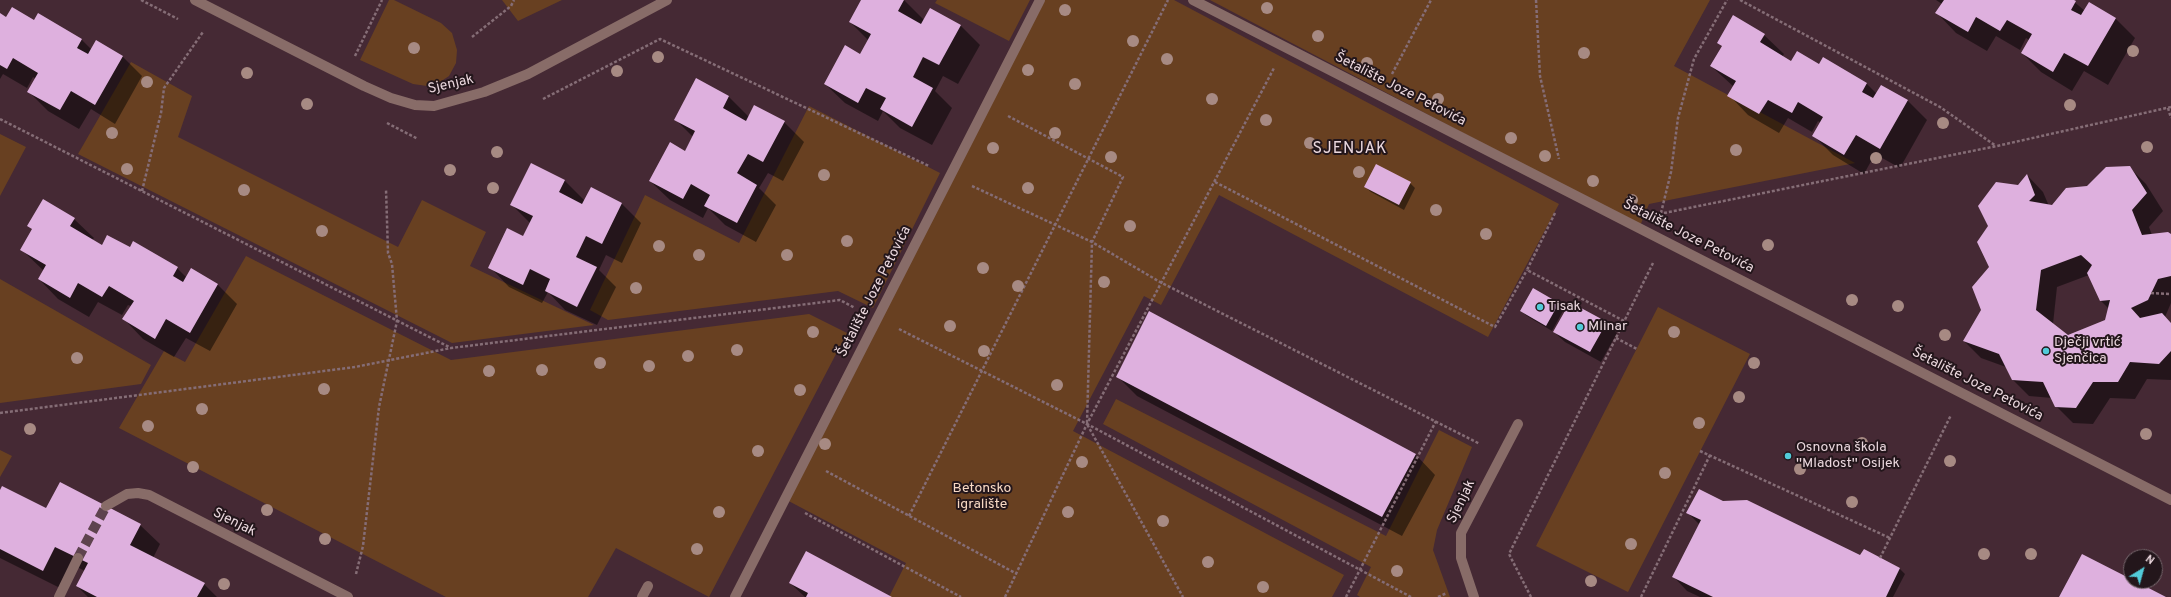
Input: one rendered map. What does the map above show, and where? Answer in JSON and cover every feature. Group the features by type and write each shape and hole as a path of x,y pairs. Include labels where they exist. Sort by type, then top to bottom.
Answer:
{"street":[{"name":"Sjenjak","path":"195,0 345,78 391,98 415,105 434,106 484,92 528,74 667,0"},
{"name":"Šetalište Joze Petovića","path":"735,597 1040,0"},
{"name":"Šetalište Joze Petovića","path":"1193,0 2171,500"},
{"name":"Sjenjak","path":"1474,597 1461,558 1461,533 1500,455 1518,424"},
{"name":"Sjenjak","path":"106,506 127,494 138,493 149,495 348,597"},
{"path":"59,597 78,558"},
{"path":"642,597 648,586"}],"path":[{"path":"345,78 382,0"},
{"path":"472,37 511,6 514,0"},
{"path":"909,516 1168,0"},
{"path":"1380,96 1431,0"},
{"path":"1215,182 1495,327 1527,270 1566,191 1540,76 1536,0"},
{"path":"1650,234 1661,213 1671,172 1678,118 1694,60 1727,0"},
{"path":"1740,0 1940,107 1997,146"},
{"path":"142,191 161,112 164,88 203,32"},
{"path":"543,99 660,39 1056,224 1092,242 1160,282 1436,420 1500,455"},
{"path":"1005,597 1087,424 1160,282 1215,182 1284,47"},
{"path":"987,105 1123,177 1092,242 1087,424 1183,597"},
{"path":"1661,213 1997,146 2170,107 2171,118"},
{"path":"0,119 451,348"},
{"path":"356,575 362,546 379,407 397,321 392,264 388,253 386,189"},
{"path":"1531,597 1509,554 1664,241"},
{"path":"1527,270 1624,321"},
{"path":"2151,293 2171,294"},
{"path":"0,413 355,367 451,348 840,300 1087,424 1411,597"},
{"path":"1616,338 1638,349"},
{"path":"1880,558 1962,393"},
{"path":"1346,597 1436,420"},
{"path":"1700,451 1890,538"},
{"path":"1640,597 1710,455"},
{"path":"804,460 1017,574"},
{"path":"783,501 961,597"}],"green space":[{"path":"389,0 394,0 441,23 452,33 457,50 456,63 449,76 440,82 427,86 413,84 360,60"},
{"path":"502,0 562,0 518,21"},
{"path":"937,0 1030,0 1009,41 935,3"},
{"name":"Betonsko igralište","path":"1044,0 1174,0 1559,204 1488,337 1219,195 1161,305 1144,296 1073,431 1344,575 1332,597 889,597 906,563 781,497"},
{"path":"1210,0 1710,0 1674,66 1855,163 1649,204 1640,226"},
{"path":"131,62 192,96 178,137 398,247 422,200 486,232 470,266 594,325 452,343 78,154"},
{"path":"809,106 940,173 873,308 838,291 608,320 590,310 645,195 739,243"},
{"path":"0,134 26,147 0,196"},
{"path":"246,256 451,360 809,314 847,333 709,597 616,548 588,597 446,597 119,428 164,351 185,362"},
{"path":"0,279 151,365 141,384 0,403"},
{"path":"1658,307 1750,354 1628,592 1536,546"},
{"path":"1116,399 1386,536 1439,430 1472,447 1437,530 1433,550 1450,597 1360,597 1357,595 1371,567 1103,424"},
{"path":"0,450 12,456 0,477"}],"building":[{"path":"861,0 904,0 898,11 921,24 930,8 961,25 939,65 923,57 913,77 933,88 912,127 880,109 886,98 866,88 858,103 824,84 845,45 860,54 871,34 849,22"},
{"path":"1944,0 2074,0 2076,1 2071,10 2081,15 2089,2 2116,18 2088,66 2064,53 2053,72 2021,53 2032,34 2007,20 2000,31 1976,17 1968,32 1935,13"},
{"path":"12,7 34,20 38,13 82,39 77,48 88,54 96,40 123,56 95,105 71,91 60,110 27,92 38,73 13,58 7,69 0,65 0,13 6,17"},
{"path":"1733,15 1765,34 1760,42 1791,61 1797,51 1819,64 1823,57 1867,83 1862,92 1873,98 1881,85 1908,100 1880,149 1856,135 1844,155 1812,136 1823,117 1798,102 1792,113 1768,100 1759,114 1727,96 1736,81 1710,66 1722,46 1717,43"},
{"path":"696,78 729,96 723,108 746,121 754,105 785,121 763,162 748,154 737,173 757,185 737,223 704,206 710,195 691,184 683,199 649,181 670,142 685,151 695,131 674,120"},
{"path":"531,163 565,180 559,192 582,204 591,187 622,203 602,244 586,236 576,257 597,267 577,307 545,291 550,279 530,269 523,285 488,268 507,228 523,236 533,216 510,205"},
{"path":"1376,164 1411,182 1399,205 1364,187"},
{"path":"2130,166 2147,193 2132,210 2142,235 2168,232 2171,234 2171,276 2158,279 2148,300 2131,308 2140,318 2162,313 2171,323 2171,351 2159,364 2130,362 2118,382 2093,382 2076,408 2055,407 2043,382 2012,380 1999,354 1963,341 1981,310 1972,287 1989,267 1977,242 1988,226 1978,206 1996,182 2018,185 2027,174 2035,195 2029,201 2052,205 2066,188 2087,186 2106,167","holes":["2081,255 2092,265 2087,273 2100,301 2110,300 2105,320 2068,335 2036,310 2041,270"]},
{"path":"43,199 75,218 70,226 102,245 107,235 130,247 133,241 178,267 173,276 183,282 191,268 218,284 190,333 166,319 155,339 122,319 134,301 109,286 102,297 78,283 70,298 38,279 46,265 20,250 32,229 27,226"},
{"name":"Tisak","path":"1533,288 1559,303 1546,326 1520,311"},
{"name":"Mlinar","path":"1570,302 1607,322 1590,352 1553,332"},
{"path":"1149,311 1416,454 1382,517 1116,377"},
{"path":"60,482 141,524 130,545 205,583 197,597 97,597 76,586 88,563 55,547 43,571 0,549 0,490 2,486 46,508"},
{"path":"1699,489 1723,501 1747,500 1860,555 1864,549 1900,568 1886,597 1713,597 1672,577 1701,520 1686,513"},
{"path":"806,551 892,597 806,597 808,593 789,583"},
{"path":"2082,554 2123,575 2123,589 2150,589 2166,597 2059,597"}],"tunnel":[{"path":"78,558 106,506"}],"place":[{"name":"Tisak","path":"1540,307"},
{"name":"Mlinar","path":"1580,327"},
{"name":"Dječji vrtić Sjenčica","path":"2046,351"},
{"name":"Osnovna škola ''Mladost'' Osijek","path":"1788,456"}],"district":[{"name":"SJENJAK","path":"1350,150"}]}
